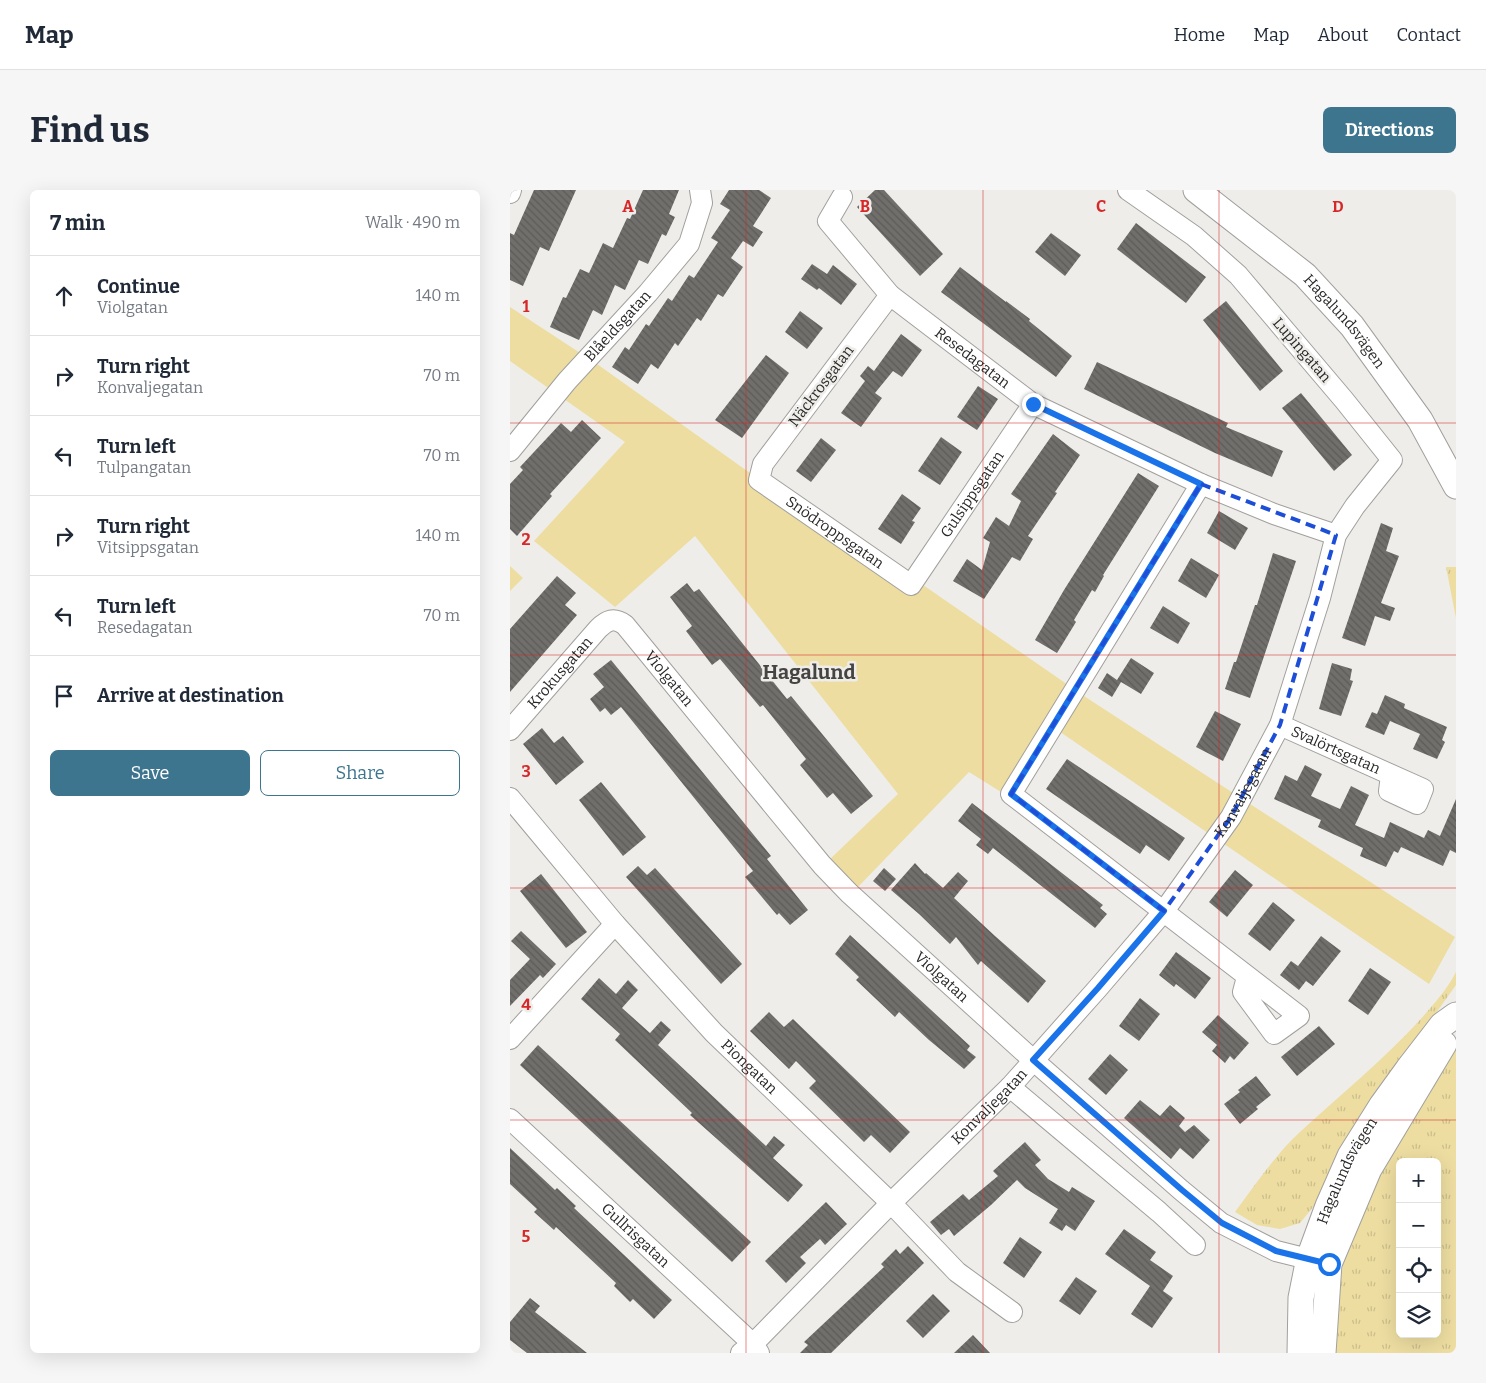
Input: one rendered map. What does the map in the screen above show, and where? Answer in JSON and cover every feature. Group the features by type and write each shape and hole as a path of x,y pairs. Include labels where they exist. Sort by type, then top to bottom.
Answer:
{"street":[{"name":"Blåeldsgatan","path":"510,451 567,381 648,293 689,244 702,203 700,190"},
{"name":"Lupingatan","path":"1128,190 1194,236 1238,275 1392,460 1355,506 1336,535"},
{"name":"Hagalundsvägen","path":"1196,190 1305,275 1352,326 1420,420 1456,486"},
{"name":"Resedagatan","path":"842,197 828,222 890,295 1033,404 1201,484 1274,514 1336,535"},
{"name":"Näckrosgatan","path":"759,480 763,464 890,295"},
{"name":"Gulsippsgatan","path":"912,585 1033,404"},
{"name":"Snödroppsgatan","path":"759,480 912,585"},
{"path":"1201,484 1011,794 1247,977"},
{"name":"Konvaljegatan","path":"751,1350 891,1203 1010,1087 1164,911 1231,817 1280,726 1320,598 1336,535"},
{"name":"Krokusgatan","path":"510,730 598,629 604,623 613,620"},
{"name":"Violgatan","path":"613,620 625,625 822,865 849,893 1033,1060 1222,1223 1276,1251 1319,1261"},
{"name":"Svalörtsgatan","path":"1280,726 1392,776"},
{"name":"Piongatan","path":"510,798 615,924 714,1033 891,1203 957,1272 1012,1312"},
{"path":"510,1039 615,924"},
{"name":"Hagalundsvägen","path":"1323,1353 1319,1261 1328,1206 1350,1156 1382,1105 1442,1024 1456,1016"},
{"path":"1010,1087 1159,1212 1195,1245"},
{"name":"Gullrisgatan","path":"510,1119 751,1350"},
{"name":"Hagalundsvägen","path":"1300,1353 1301,1298 1319,1261"}],"highlighted area":[{"path":"1201,484 1336,535 1280,725 1231,817 1164,911 1011,794"}],"green space":[{"path":"510,307 597,364 750,473 923,585 1087,698 1455,937 1429,984 1047,723 1001,792 969,772 857,888 828,861 898,794 695,536 615,607 534,541 625,442 510,361"},
{"path":"510,566 523,578 510,591"},
{"path":"1446,567 1456,567 1456,618"},
{"path":"1456,972 1456,985 1342,1145 1314,1206 1300,1223 1280,1229 1257,1225 1235,1212 1283,1150 1300,1132 1405,1036 1439,998"},
{"path":"1456,1041 1456,1353 1336,1353 1337,1311 1343,1264 1386,1161 1424,1090"}],"building":[{"path":"534,190 576,190 549,251 540,247 523,286 510,280 510,233 514,235"},
{"path":"643,190 679,190 669,214 675,217 666,236 662,234 648,264 639,260 625,290 615,285 602,315 593,310 579,340 550,327 563,297 566,298 580,269 589,273 603,243 613,248 627,218 630,219"},
{"path":"729,190 759,190 771,198 753,226 763,232 753,247 743,241 731,258 743,267 723,297 718,294 701,321 697,318 678,346 675,343 658,369 651,364 638,384 612,367 625,347 629,350 646,324 649,326 668,298 672,301 689,275 694,278 718,242 711,238 730,210 720,204"},
{"path":"875,190 884,190 943,254 920,276 857,207"},
{"path":"1136,223 1206,277 1186,303 1117,249"},
{"path":"1051,233 1081,255 1065,276 1035,252"},
{"path":"812,264 827,274 833,265 857,284 841,305 819,288 817,290 801,279"},
{"path":"960,267 1030,319 1029,321 1072,356 1056,377 941,292"},
{"path":"1226,301 1283,371 1260,391 1203,320"},
{"path":"800,311 823,328 807,349 785,332"},
{"path":"901,334 922,350 902,377 893,371 875,393 882,398 861,427 841,413 865,381 860,376 868,366 874,371"},
{"path":"766,355 789,373 742,438 715,420"},
{"path":"1097,362 1228,423 1226,427 1283,451 1272,477 1215,453 1084,389"},
{"path":"978,386 998,399 977,430 957,417"},
{"path":"1301,393 1352,455 1334,471 1282,408"},
{"path":"582,420 601,438 550,494 552,496 517,536 510,529 510,484 523,470 520,467 561,423 571,432"},
{"path":"1053,434 1080,455 1028,536 1033,539 1020,561 1012,557 984,599 953,581 967,559 982,570 990,542 983,538 996,517 1009,526 1021,501 1011,494"},
{"path":"941,437 962,452 940,485 918,471"},
{"path":"821,438 836,450 811,482 796,471"},
{"path":"1138,473 1159,486 1103,575 1095,592 1092,590 1074,620 1076,622 1057,653 1035,640 1064,590"},
{"path":"902,494 921,508 912,521 915,522 901,544 878,529"},
{"path":"1219,511 1248,528 1235,550 1207,533"},
{"path":"1381,523 1393,528 1386,551 1399,556 1381,603 1395,608 1390,621 1375,616 1365,646 1342,638"},
{"path":"1273,553 1296,561 1250,698 1225,689 1255,605 1257,605"},
{"path":"1191,558 1219,575 1206,598 1178,581"},
{"path":"557,576 576,593 565,605 577,615 510,692 510,629"},
{"path":"687,583 694,592 699,589 787,699 791,696 873,796 851,814 833,793 827,798 800,765 806,759 763,705 760,707 720,659 712,665 686,631 692,626 670,597"},
{"path":"1163,606 1190,623 1178,644 1150,628"},
{"path":"1131,658 1154,673 1141,694 1121,682 1112,697 1098,688 1107,673 1117,680"},
{"path":"611,660 771,856 767,859 808,910 790,925 779,913 777,915 745,877 753,871 621,707 611,715 605,708 600,712 590,699 604,687 593,674"},
{"path":"1332,663 1352,669 1350,680 1353,681 1341,716 1319,709"},
{"path":"1385,695 1405,704 1404,708 1447,727 1442,740 1445,742 1437,759 1413,749 1420,734 1390,721 1384,735 1365,727 1372,712 1377,714"},
{"path":"1215,711 1241,724 1223,761 1196,747"},
{"path":"542,728 554,743 563,736 584,762 556,785 523,744"},
{"path":"1067,759 1185,838 1169,861 1146,845 1140,854 1046,789"},
{"path":"1305,765 1322,774 1311,796 1340,809 1351,786 1369,795 1355,825 1384,838 1390,822 1424,838 1428,830 1440,836 1456,799 1456,853 1450,850 1443,866 1401,847 1398,853 1394,851 1386,867 1360,856 1363,848 1318,827 1321,820 1274,799 1285,775 1297,781"},
{"path":"601,782 646,837 623,856 579,800"},
{"path":"972,803 1103,905 1100,908 1107,914 1095,928 993,848 988,854 976,845 981,839 958,821"},
{"path":"915,863 925,874 943,888 958,872 968,881 954,898 1046,981 1028,1003 981,961 978,965 956,937 950,944 891,890"},
{"path":"638,866 647,875 655,868 742,964 721,984 626,877"},
{"path":"884,868 896,879 885,891 873,881"},
{"path":"1235,870 1253,885 1227,917 1209,902"},
{"path":"541,874 587,932 566,948 520,891"},
{"path":"1273,902 1295,920 1270,951 1248,934"},
{"path":"521,931 556,964 543,978 540,975 510,1006 510,980 530,959 511,941"},
{"path":"850,935 970,1046 967,1050 976,1057 964,1069 899,1012 895,1017 856,980 859,977 835,954"},
{"path":"1321,936 1341,951 1313,986 1306,981 1299,990 1280,975 1291,961 1298,966"},
{"path":"1176,952 1211,978 1195,999 1176,984 1174,987 1159,975"},
{"path":"1370,968 1391,982 1368,1015 1348,1001"},
{"path":"599,978 616,994 628,980 638,990 622,1008 650,1033 661,1021 671,1030 658,1045 766,1146 774,1136 785,1145 773,1158 803,1185 788,1202 690,1115 692,1113 615,1040 620,1034 581,999"},
{"path":"1140,998 1160,1014 1139,1041 1119,1026"},
{"path":"769,1012 784,1027 793,1019 910,1132 890,1153 871,1135 864,1142 809,1088 816,1081 796,1061 789,1069 750,1031"},
{"path":"1218,1015 1249,1043 1234,1060 1230,1056 1225,1063 1212,1051 1217,1045 1202,1032"},
{"path":"1319,1026 1335,1044 1297,1076 1281,1057"},
{"path":"538,1045 751,1242 732,1262 520,1065"},
{"path":"1110,1054 1128,1070 1106,1095 1088,1079"},
{"path":"1256,1076 1271,1095 1240,1124 1224,1104 1240,1092 1238,1090"},
{"path":"1140,1100 1160,1116 1170,1105 1185,1118 1179,1126 1185,1132 1194,1125 1210,1140 1193,1159 1180,1148 1171,1159 1124,1118"},
{"path":"1025,1142 1041,1160 1035,1165 1048,1179 1069,1192 1072,1187 1095,1201 1075,1231 1066,1225 1062,1231 1049,1223 1058,1209 1025,1188 1017,1180 954,1236 949,1229 941,1235 930,1222 963,1194 969,1200 998,1176 993,1171"},
{"path":"510,1148 555,1190 557,1188 576,1206 574,1208 672,1300 654,1319 633,1299 630,1302 614,1286 616,1283 556,1227 554,1230 534,1212 537,1209 510,1184"},
{"path":"826,1202 847,1224 825,1245 820,1239 800,1257 806,1263 786,1283 765,1261"},
{"path":"1124,1229 1156,1252 1150,1260 1173,1276 1163,1291 1173,1298 1152,1328 1131,1314 1150,1286 1105,1254"},
{"path":"1020,1237 1042,1252 1024,1278 1003,1263"},
{"path":"908,1246 924,1263 831,1353 800,1353 808,1345 804,1342 884,1267 881,1264 896,1249 900,1254"},
{"path":"1076,1277 1097,1291 1080,1315 1059,1301"},
{"path":"933,1294 950,1311 923,1338 906,1321"},
{"path":"530,1298 540,1306 535,1312 587,1353 527,1353 510,1340 510,1322"},
{"path":"973,1335 990,1353 954,1353"}],"district":[{"name":"Hagalund","path":"809,672"}],"route":[{"path":"1033,404 1201,484 1011,794 1164,911 1033,1060 1222,1223 1276,1251 1329,1264"}]}
